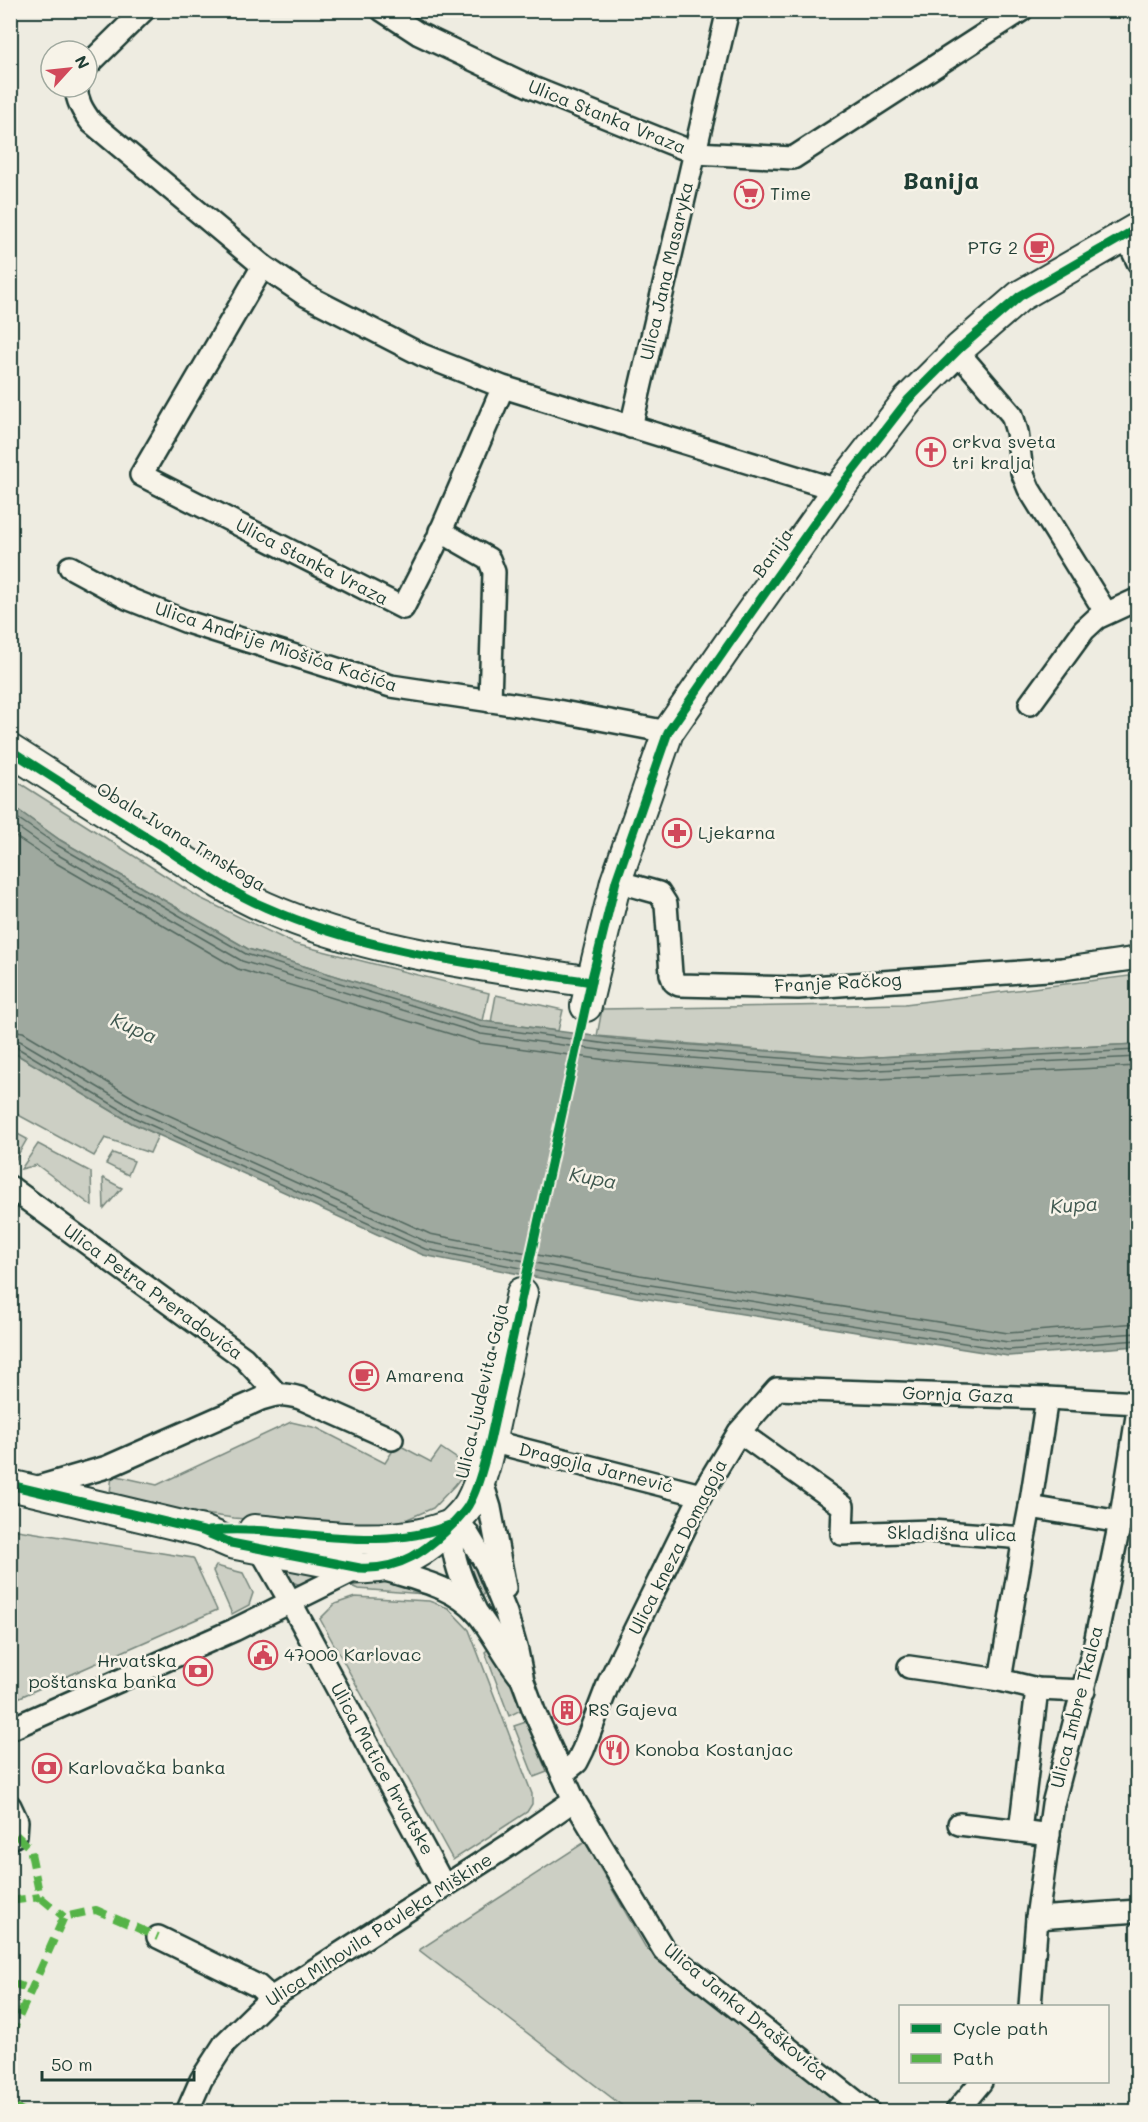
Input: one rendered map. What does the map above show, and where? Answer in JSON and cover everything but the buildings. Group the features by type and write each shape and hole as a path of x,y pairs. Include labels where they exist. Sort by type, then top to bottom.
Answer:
{"main road":[{"name":"Banija","path":"588,994 616,881 668,732 838,490 908,400 957,351 1020,296 1131,231"},
{"name":"Obala Ivana Trnskoga","path":"10,750 220,884 264,907 324,931 366,943 588,994"},
{"name":"Ulica Ljudevita Gaja","path":"440,1528 469,1506 480,1476 490,1441 522,1293"},
{"path":"20,1487 203,1531 253,1539 369,1568 390,1566 415,1555 441,1537 440,1528 399,1537 253,1539"}],"street":[{"path":"99,54 144,10"},
{"name":"Ulica Stanka Vraza","path":"382,10 419,34 532,88 695,153 793,158 1021,11"},
{"name":"Ulica Jana Masaryka","path":"632,427 728,10"},
{"path":"76,99 91,122 263,266 307,296 423,355 503,387 838,490"},
{"path":"1131,231 1137,262"},
{"name":"Ulica Stanka Vraza","path":"263,266 141,475 403,608 440,531 503,387"},
{"path":"957,351 1012,415 1017,432 1022,472 1029,489 1106,613"},
{"path":"440,531 489,559 494,572 490,701"},
{"name":"Ulica Andrije Miošića Kačića","path":"70,567 129,599 187,622 391,686 552,710 668,732"},
{"path":"1030,705 1084,630 1097,618 1137,599"},
{"name":"Franje Račkog","path":"616,881 659,893 663,897 666,904 671,974 679,985 798,988 1062,969 1137,958"},
{"name":"Ulica Petra Preradovića","path":"10,1188 244,1358 277,1394"},
{"path":"249,1404 258,1383 257,1371"},
{"name":"Gornja Gaza","path":"777,1389 1137,1403"},
{"name":"Ulica kneza Domagoja","path":"562,1774 577,1762 583,1750 609,1682 701,1495 739,1432 777,1389"},
{"path":"20,1487 107,1467 249,1404 277,1394 300,1398 392,1439"},
{"path":"1030,1507 1047,1398"},
{"name":"Ulica Imbre Tkalca","path":"1030,2005 1038,1918 1053,1804 1084,1691 1119,1522 1137,1410"},
{"name":"Skladišna ulica","path":"739,1432 843,1506 842,1534 931,1531 1024,1538 1030,1507 1119,1522"},
{"name":"Dragojla Jarnević","path":"490,1441 701,1495"},
{"path":"103,1508 100,1484 107,1467"},
{"name":"Ulica Ljudevita Gaja","path":"480,1476 500,1553 506,1613"},
{"name":"Ulica Ljudevita Gaja","path":"440,1528 466,1532 476,1545 506,1613 518,1651 523,1681"},
{"name":"Ulica Ljudevita Gaja","path":"440,1528 453,1551 457,1567 477,1613 523,1681 562,1774"},
{"path":"1000,1680 1024,1538"},
{"name":"Ulica Matice hrvatske","path":"253,1539 290,1601 444,1886"},
{"path":"10,1729 234,1630 290,1601 369,1568"},
{"name":"Ulica Ljudevita Gaja","path":"369,1568 424,1581 450,1592 477,1613"},
{"path":"909,1667 1000,1680 1037,1689 1084,1691"},
{"path":"1020,1831 1037,1689"},
{"name":"Ulica Janka Draškovića","path":"562,1774 574,1800 664,1950 869,2112"},
{"name":"Ulica Mihovila Pavleka Miškine","path":"187,2112 201,2080 225,2043 271,1998 574,1800"},
{"path":"10,1806 17,1821 16,1836 10,1839"},
{"path":"959,1824 1049,1835"},
{"path":"1038,1918 1137,1911"},
{"path":"159,1937 258,1986 271,1998"},
{"path":"956,2112 980,2083"}],"shaded area":[{"path":"10,777 200,898 295,944 489,993 483,1021 248,949 60,840 11,805"},
{"path":"1137,975 1137,1044 858,1058 597,1036 602,1009 905,1004"},
{"path":"496,995 563,1010 558,1031 491,1022"},
{"path":"11,1051 132,1123 158,1135 150,1153 105,1138 94,1156 11,1111"},
{"path":"10,1130 27,1139 11,1167 10,1166"},
{"path":"38,1144 91,1172 92,1206 37,1165 21,1169"},
{"path":"113,1153 134,1161 128,1175 106,1164"},
{"path":"103,1178 122,1188 104,1209"},
{"path":"291,1422 317,1428 385,1463 397,1444 431,1462 441,1448 469,1467 433,1508 396,1524 355,1528 234,1518 167,1509 110,1493 112,1475 157,1485"},
{"path":"11,1529 193,1558 217,1610 11,1701"},
{"path":"468,1548 473,1548 485,1589 482,1598 461,1555"},
{"path":"281,1564 319,1566 320,1576 300,1585 290,1581"},
{"path":"216,1566 243,1573 253,1593 249,1605 232,1614 213,1571"},
{"path":"382,1581 431,1590 425,1594 358,1589 351,1586"},
{"path":"355,1597 429,1601 448,1608 469,1630 532,1794 532,1804 527,1812 453,1860 320,1619 335,1604"},
{"path":"492,1646 521,1710 509,1716 485,1652"},
{"path":"526,1722 547,1772 534,1777 514,1726"},
{"path":"585,1842 646,1948 851,2111 629,2111 419,1950"}],"water":[{"name":"Kupa","path":"11,805 60,840 248,949 483,1021 616,1039 858,1058 1137,1044 1137,1346 1008,1356 636,1297 423,1255 132,1123 11,1051"}],"marked path":[{"path":"16,1835 30,1848 40,1897 64,1917"},
{"path":"10,1901 40,1897"},
{"path":"10,2037 64,1917 96,1910 158,1937"},
{"path":"10,1982 31,1990"},
{"path":"10,2105 25,2112"}],"cycle path":[{"path":"10,1485 203,1531 231,1543 360,1568 388,1566 412,1557 433,1543 453,1524 468,1505 476,1488 490,1441 591,982 616,881 668,732 838,490 908,400 960,348 1020,296 1138,228"},
{"path":"10,750 224,886 251,901 304,923 344,936 425,955 591,982"},
{"path":"209,1531 271,1531 375,1539 425,1533 450,1525"}],"place":[{"name":"Time","path":"749,194"},
{"name":"PTG 2","path":"1039,248"},
{"name":"crkva sveta tri kralja","path":"931,452"},
{"name":"Ljekarna","path":"677,833"},
{"name":"Amarena","path":"364,1376"},
{"name":"47000 Karlovac","path":"263,1655"},
{"name":"Hrvatska poštanska banka","path":"198,1671"},
{"name":"RS Gajeva","path":"567,1710"},
{"name":"Konoba Kostanjac","path":"614,1750"},
{"name":"Karlovačka banka","path":"47,1768"}],"district":[{"name":"Banija","path":"941,181"}]}
